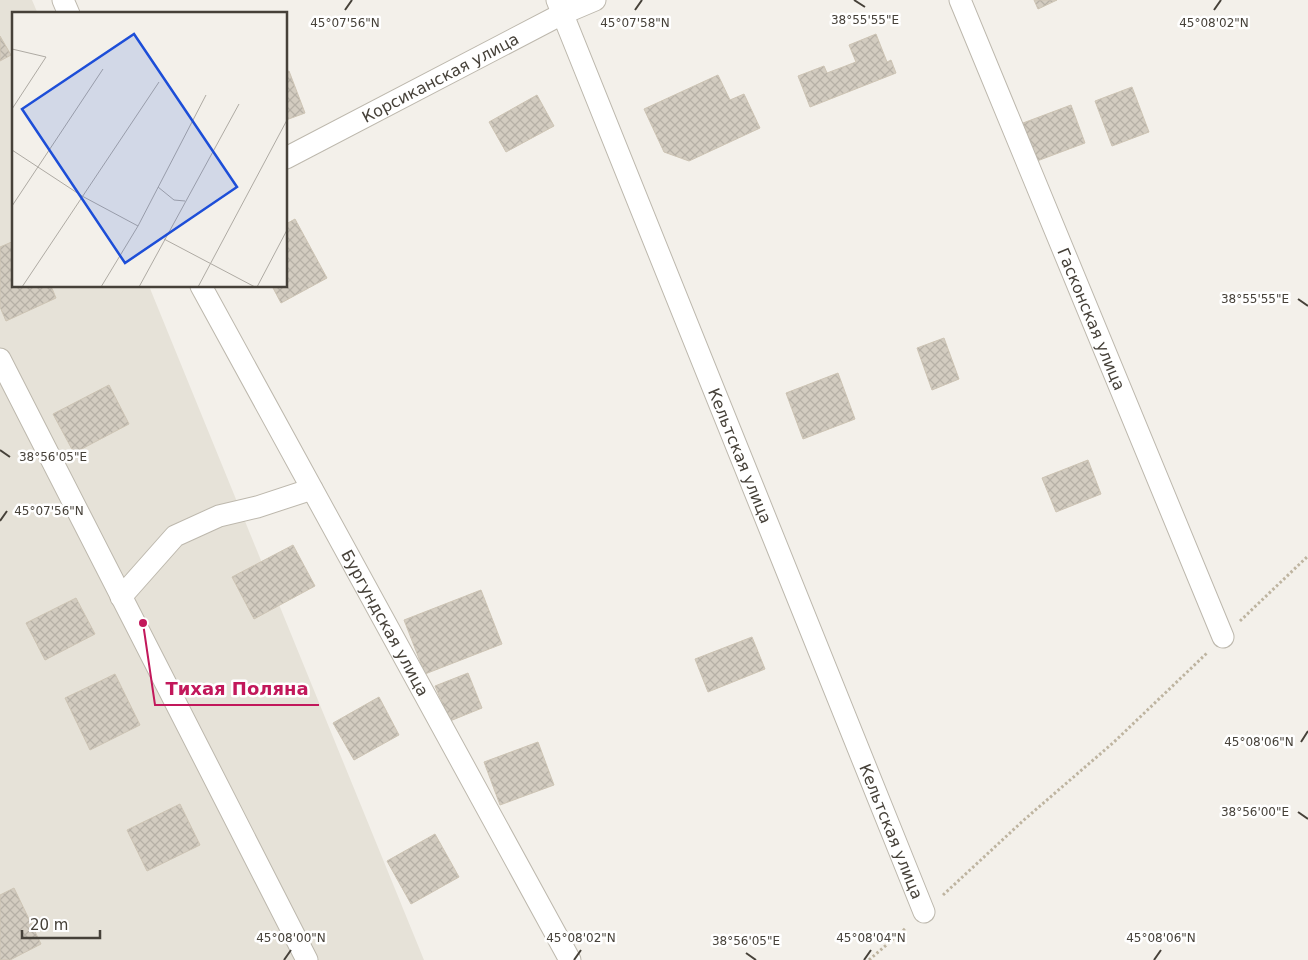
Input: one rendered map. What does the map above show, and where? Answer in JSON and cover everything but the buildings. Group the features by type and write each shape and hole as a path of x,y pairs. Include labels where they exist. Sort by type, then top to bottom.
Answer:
{"street":[{"path":"63,0 69,12"},
{"name":"Корсиканская улица","path":"288,157 560,7 595,0"},
{"name":"Гасконская улица","path":"960,0 1223,637"},
{"name":"Кельтская улица","path":"560,7 924,912"},
{"name":"Бургундская улица","path":"203,288 570,960"},
{"path":"0,360 307,960"},
{"path":"121,597 175,536 219,516 257,507 312,489"}],"path":[{"path":"869,960 1114,742 1308,556"}],"shaded area":[{"path":"0,0 32,0 37,12 12,12 12,288 150,288 424,960 0,960"}],"place":[{"name":"Тихая Поляна","path":"143,623"}]}
